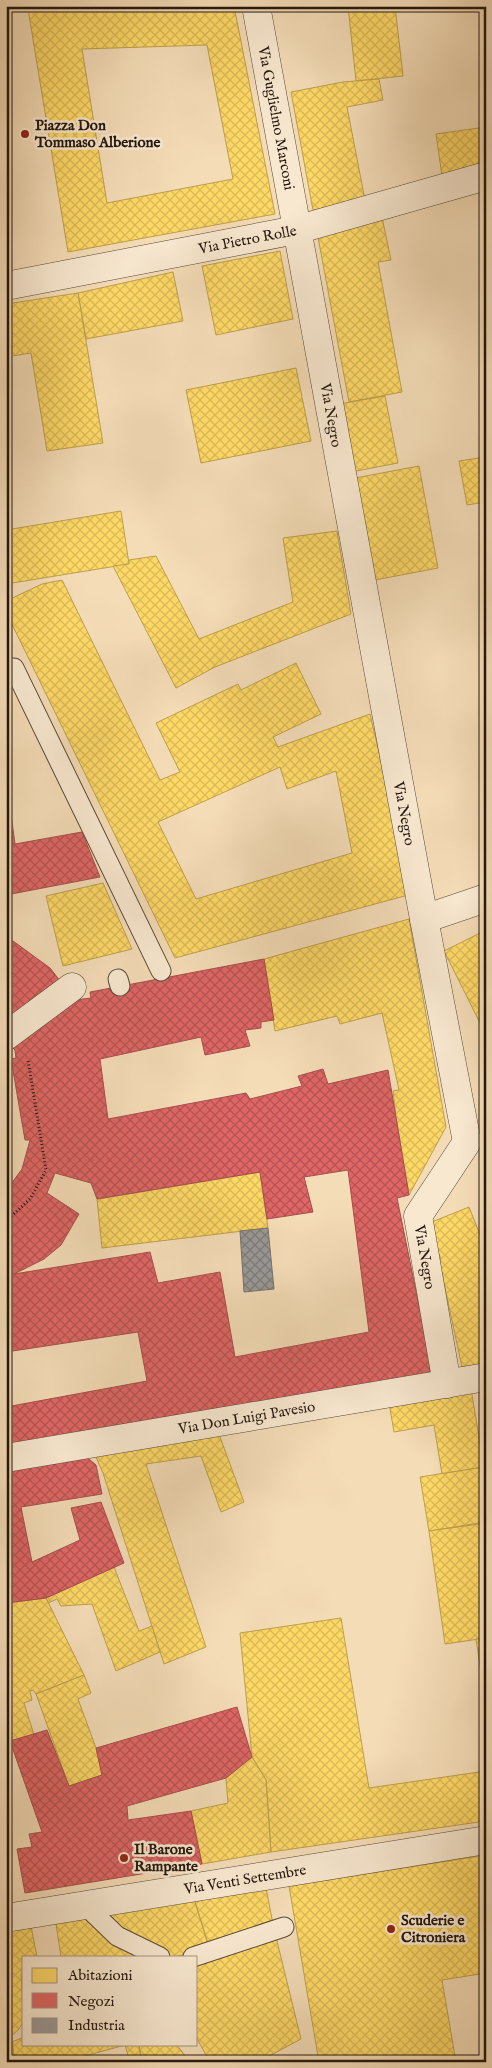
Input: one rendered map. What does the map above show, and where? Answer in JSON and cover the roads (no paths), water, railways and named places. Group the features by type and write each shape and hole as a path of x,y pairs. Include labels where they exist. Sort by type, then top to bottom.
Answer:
{"street":[{"name":"Via Guglielmo Marconi","path":"256,6 296,230"},
{"name":"Via Pietro Rolle","path":"6,286 296,230 486,176"},
{"name":"Via Negro","path":"296,230 467,1142 418,1216 447,1384"},
{"path":"424,919 486,898"},
{"path":"13,1032 72,987"},
{"name":"Via Don Luigi Pavesio","path":"6,1458 486,1377"},
{"name":"Via Venti Settembre","path":"6,1918 486,1840"}],"lane":[{"path":"14,668 161,971"},
{"path":"85,1905 117,1936 158,1956"},
{"path":"196,1956 284,1927"}],"place":[{"name":"Piazza Don Tommaso Alberione","path":"25,134"},
{"name":"Il Barone Rampante","path":"124,1858"},
{"name":"Scuderie e Citroniera","path":"391,1929"}]}
